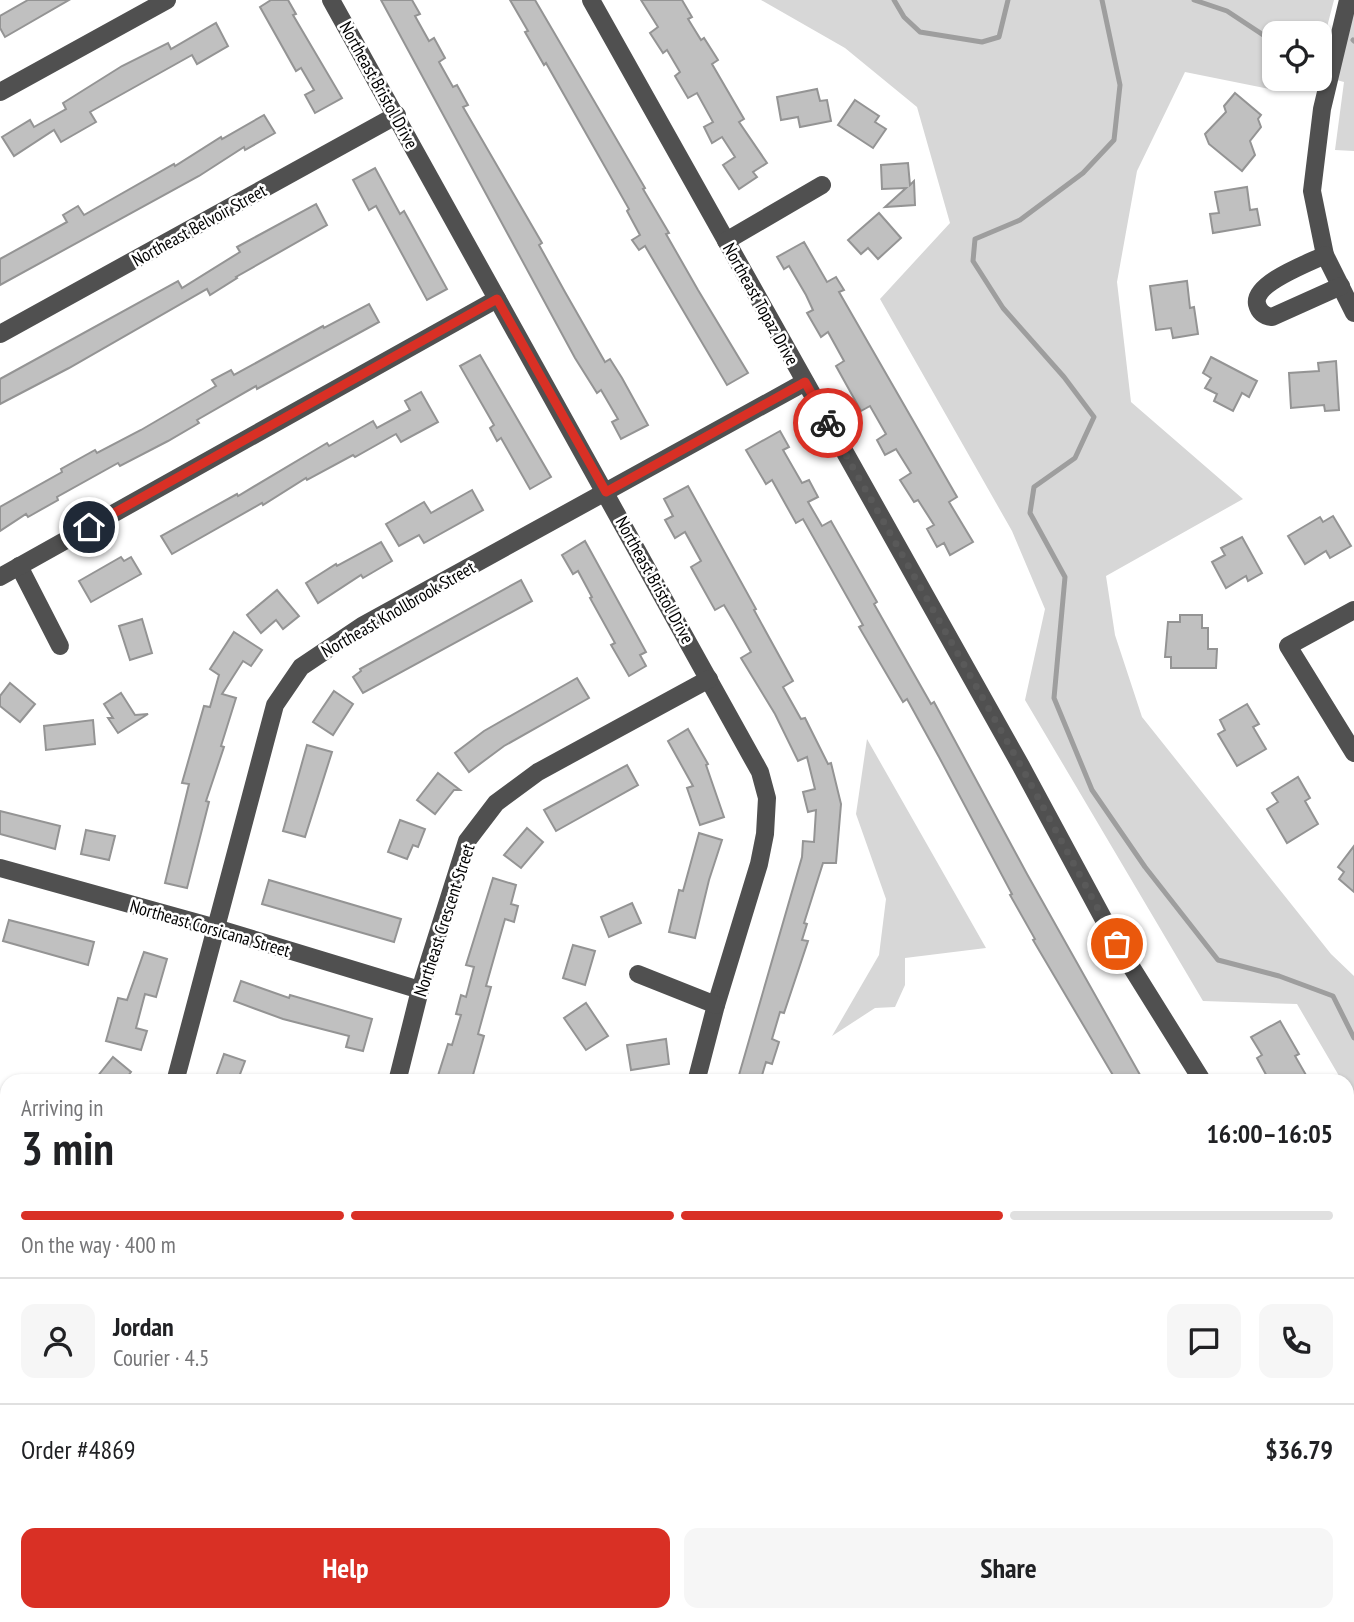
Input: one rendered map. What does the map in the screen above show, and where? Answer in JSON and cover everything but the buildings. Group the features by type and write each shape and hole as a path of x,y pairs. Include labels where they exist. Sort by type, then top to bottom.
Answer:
{"street":[{"path":"0,92 167,0"},
{"name":"Northeast Bristol Drive","path":"331,0 760,772 767,798 765,834 759,864 698,1074"},
{"name":"Northeast Topaz Drive","path":"590,0 1021,766 1117,944 1197,1074"},
{"path":"1348,0 1322,109 1312,191 1325,255 1354,313"},
{"name":"Northeast Belvoir Street","path":"0,334 397,116"},
{"path":"726,241 822,185"},
{"path":"1325,255 1270,282 1259,291 1256,301 1259,310 1265,316 1272,317 1341,286"},
{"path":"0,577 497,299"},
{"name":"Northeast Knollbrook Street","path":"177,1074 275,705 301,667 362,626 805,382"},
{"path":"19,566 60,646"},
{"path":"1354,610 1288,646 1354,753"},
{"name":"Northeast Crescent Street","path":"399,1074 420,990 467,841 496,803 538,772 709,679"},
{"name":"Northeast Corsicana Street","path":"0,868 216,928 420,990"},
{"path":"638,974 716,1005"}],"shaded area":[{"path":"761,0 1334,0 1329,21 1262,21 1262,88 1185,72 1137,171 1117,282 1131,402 1243,499 1106,576 1115,635 1142,717 1331,954 1354,976 1354,1074 1338,1074 1297,1004 1203,1001 1025,700 1045,609 1012,531 880,299 950,223 917,107 845,48"},
{"path":"1354,9 1354,151 1335,150 1344,82 1333,79"},
{"path":"867,739 986,948 905,958 905,985 895,1007 875,1008 832,1036 879,955 886,899 856,814"}],"waterway":[{"path":"894,0 904,17 920,32 982,42 999,37 1008,0"},
{"path":"1102,0 1120,85 1114,140 1083,173 1020,220 975,239 973,261 1003,308 1064,377 1094,417 1075,458 1034,487 1030,513 1065,577 1054,698 1092,790 1145,867 1218,960 1279,976 1333,996 1354,1038"},
{"path":"1194,0 1227,11 1262,34"}],"way so far":[{"path":"828,423 1021,766 1117,944"}],"route":[{"path":"89,527 497,299 606,492 805,382 828,423"}]}
